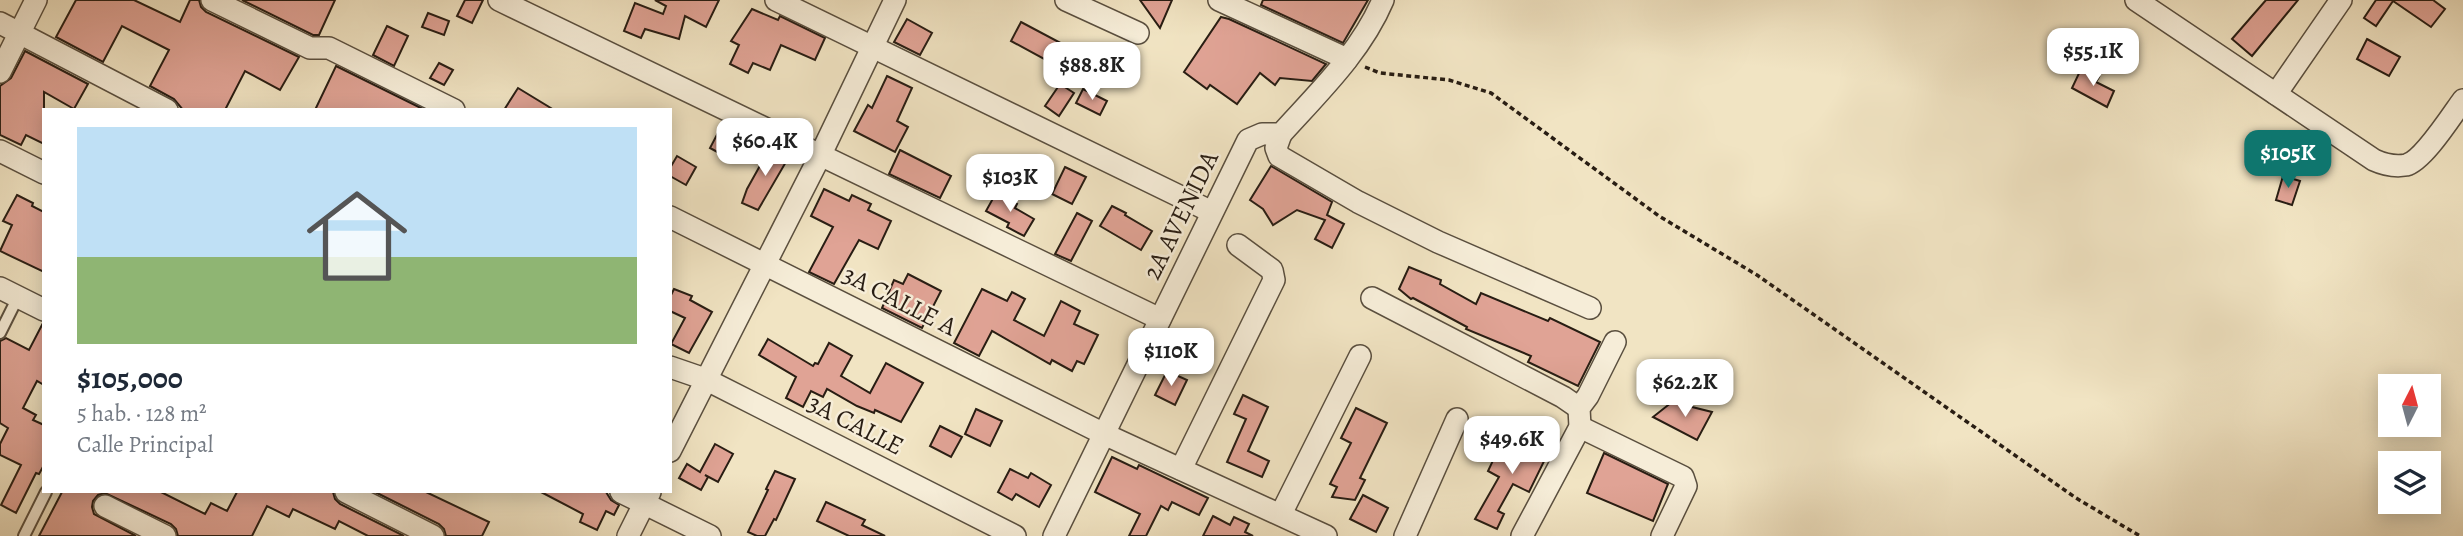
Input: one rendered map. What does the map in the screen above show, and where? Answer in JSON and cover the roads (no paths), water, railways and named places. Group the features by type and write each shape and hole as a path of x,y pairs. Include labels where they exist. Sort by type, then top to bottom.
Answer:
{"street":[{"path":"0,72 36,0"},
{"path":"212,0 310,48 329,48 450,108"},
{"path":"499,0 1160,319"},
{"path":"776,0 1212,212"},
{"path":"672,447 820,156 895,0"},
{"path":"1066,0 1138,33"},
{"path":"1219,0 1347,59"},
{"path":"1383,0 1347,59 1281,134 1276,148 1279,156 1346,195 1438,242 1590,308"},
{"path":"2136,0 2374,160 2388,166 2409,165 2422,153 2463,100"},
{"path":"2276,94 2341,0"},
{"path":"0,23 163,108"},
{"name":"2A AVENIDA","path":"1054,536 1248,140 1262,134 1281,134"},
{"path":"0,150 42,172"},
{"name":"3A CALLE A","path":"672,218 1104,433 1326,536"},
{"path":"1181,468 1274,280 1272,270 1238,245"},
{"path":"9,293 42,309"},
{"path":"1372,298 1563,397 1579,418 1683,477 1686,486 1662,536"},
{"path":"1522,536 1615,342"},
{"path":"1281,514 1360,356"},
{"name":"3A CALLE","path":"672,368 705,379 1015,536"},
{"path":"1405,536 1457,419"},
{"path":"348,493 433,536"},
{"path":"626,493 647,497 710,536"},
{"path":"628,536 647,497"},
{"path":"105,506 165,536"}],"lane":[{"path":"0,334 9,293"},
{"path":"24,536 46,493"}]}
